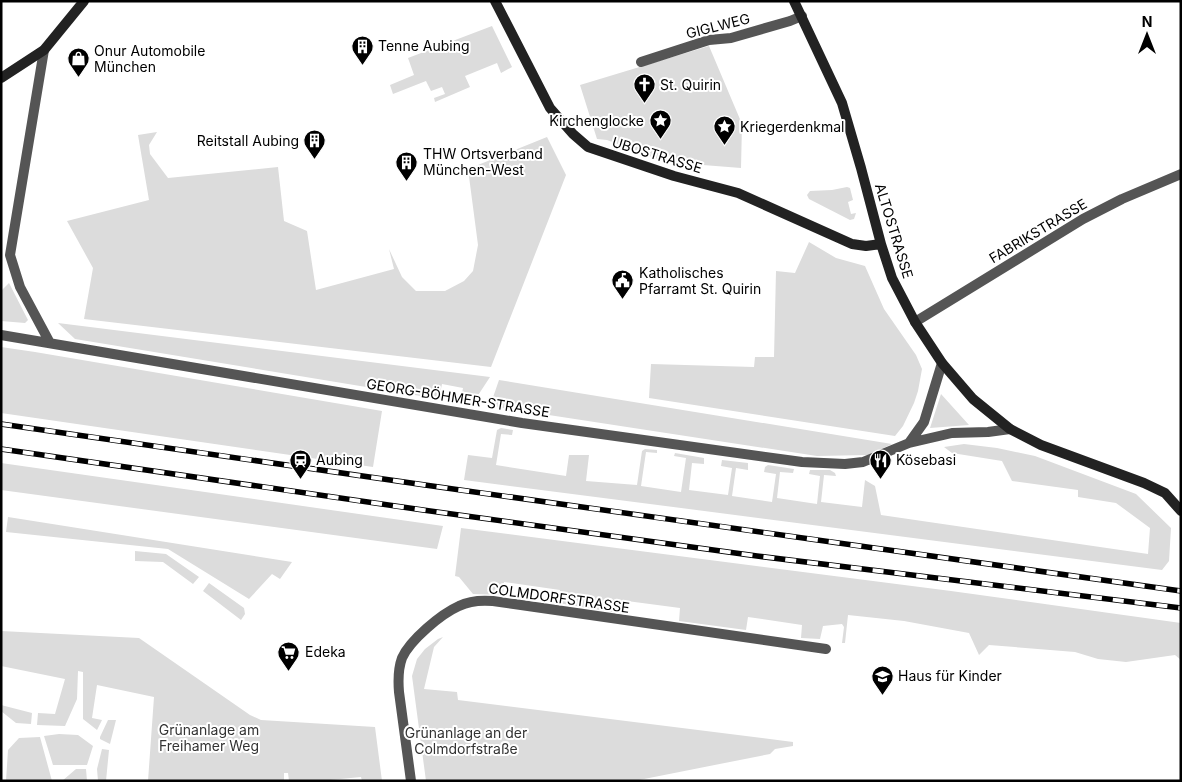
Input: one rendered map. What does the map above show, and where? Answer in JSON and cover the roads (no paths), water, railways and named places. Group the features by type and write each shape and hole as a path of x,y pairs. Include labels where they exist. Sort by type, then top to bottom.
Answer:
{"main road":[{"path":"1,78 44,50 84,1"},
{"name":"UBOSTRASSE","path":"496,1 550,108 573,134 588,147 674,176 738,192 852,244 866,246 881,244"},
{"name":"ALTOSTRASSE","path":"794,1 842,103 892,278 915,322 942,363 973,399 1010,428 1041,445 1165,493 1181,511"}],"street":[{"name":"GIGLWEG","path":"642,62 708,40 731,38 790,22 802,16"},
{"path":"44,50 10,255 20,287 50,342"},
{"name":"FABRIKSTRASSE","path":"915,322 1082,219 1122,199 1181,174"},
{"name":"GEORG-BÖHMER-STRASSE","path":"1,335 522,423 802,462 844,464 863,462 909,443 952,433 988,432 1010,428"},
{"path":"909,443 924,422 942,363"},
{"name":"COLMDORFSTRASSE","path":"411,781 399,692 398,678 402,659 406,650 419,634 453,610 468,603 493,601 826,649"}],"railway":[{"path":"1,424 1181,591"},
{"path":"1,449 757,556 1181,608"}],"place":[{"name":"Tenne Aubing","path":"362,65"},
{"name":"Onur Automobile München","path":"78,78"},
{"name":"St. Quirin","path":"644,104"},
{"name":"Kirchenglocke","path":"660,140"},
{"name":"Kriegerdenkmal","path":"724,146"},
{"name":"Reitstall Aubing","path":"315,160"},
{"name":"THW Ortsverband München-West","path":"407,181"},
{"name":"Katholisches Pfarramt St. Quirin","path":"623,300"},
{"name":"Aubing","path":"300,479"},
{"name":"Kösebasi","path":"880,479"},
{"name":"Edeka","path":"289,671"},
{"name":"Haus für Kinder","path":"882,695"}],"park label":[{"name":"Grünanlage am Freihamer Weg","path":"209,738"},
{"name":"Grünanlage an der Colmdorfstraße","path":"466,742"}]}
